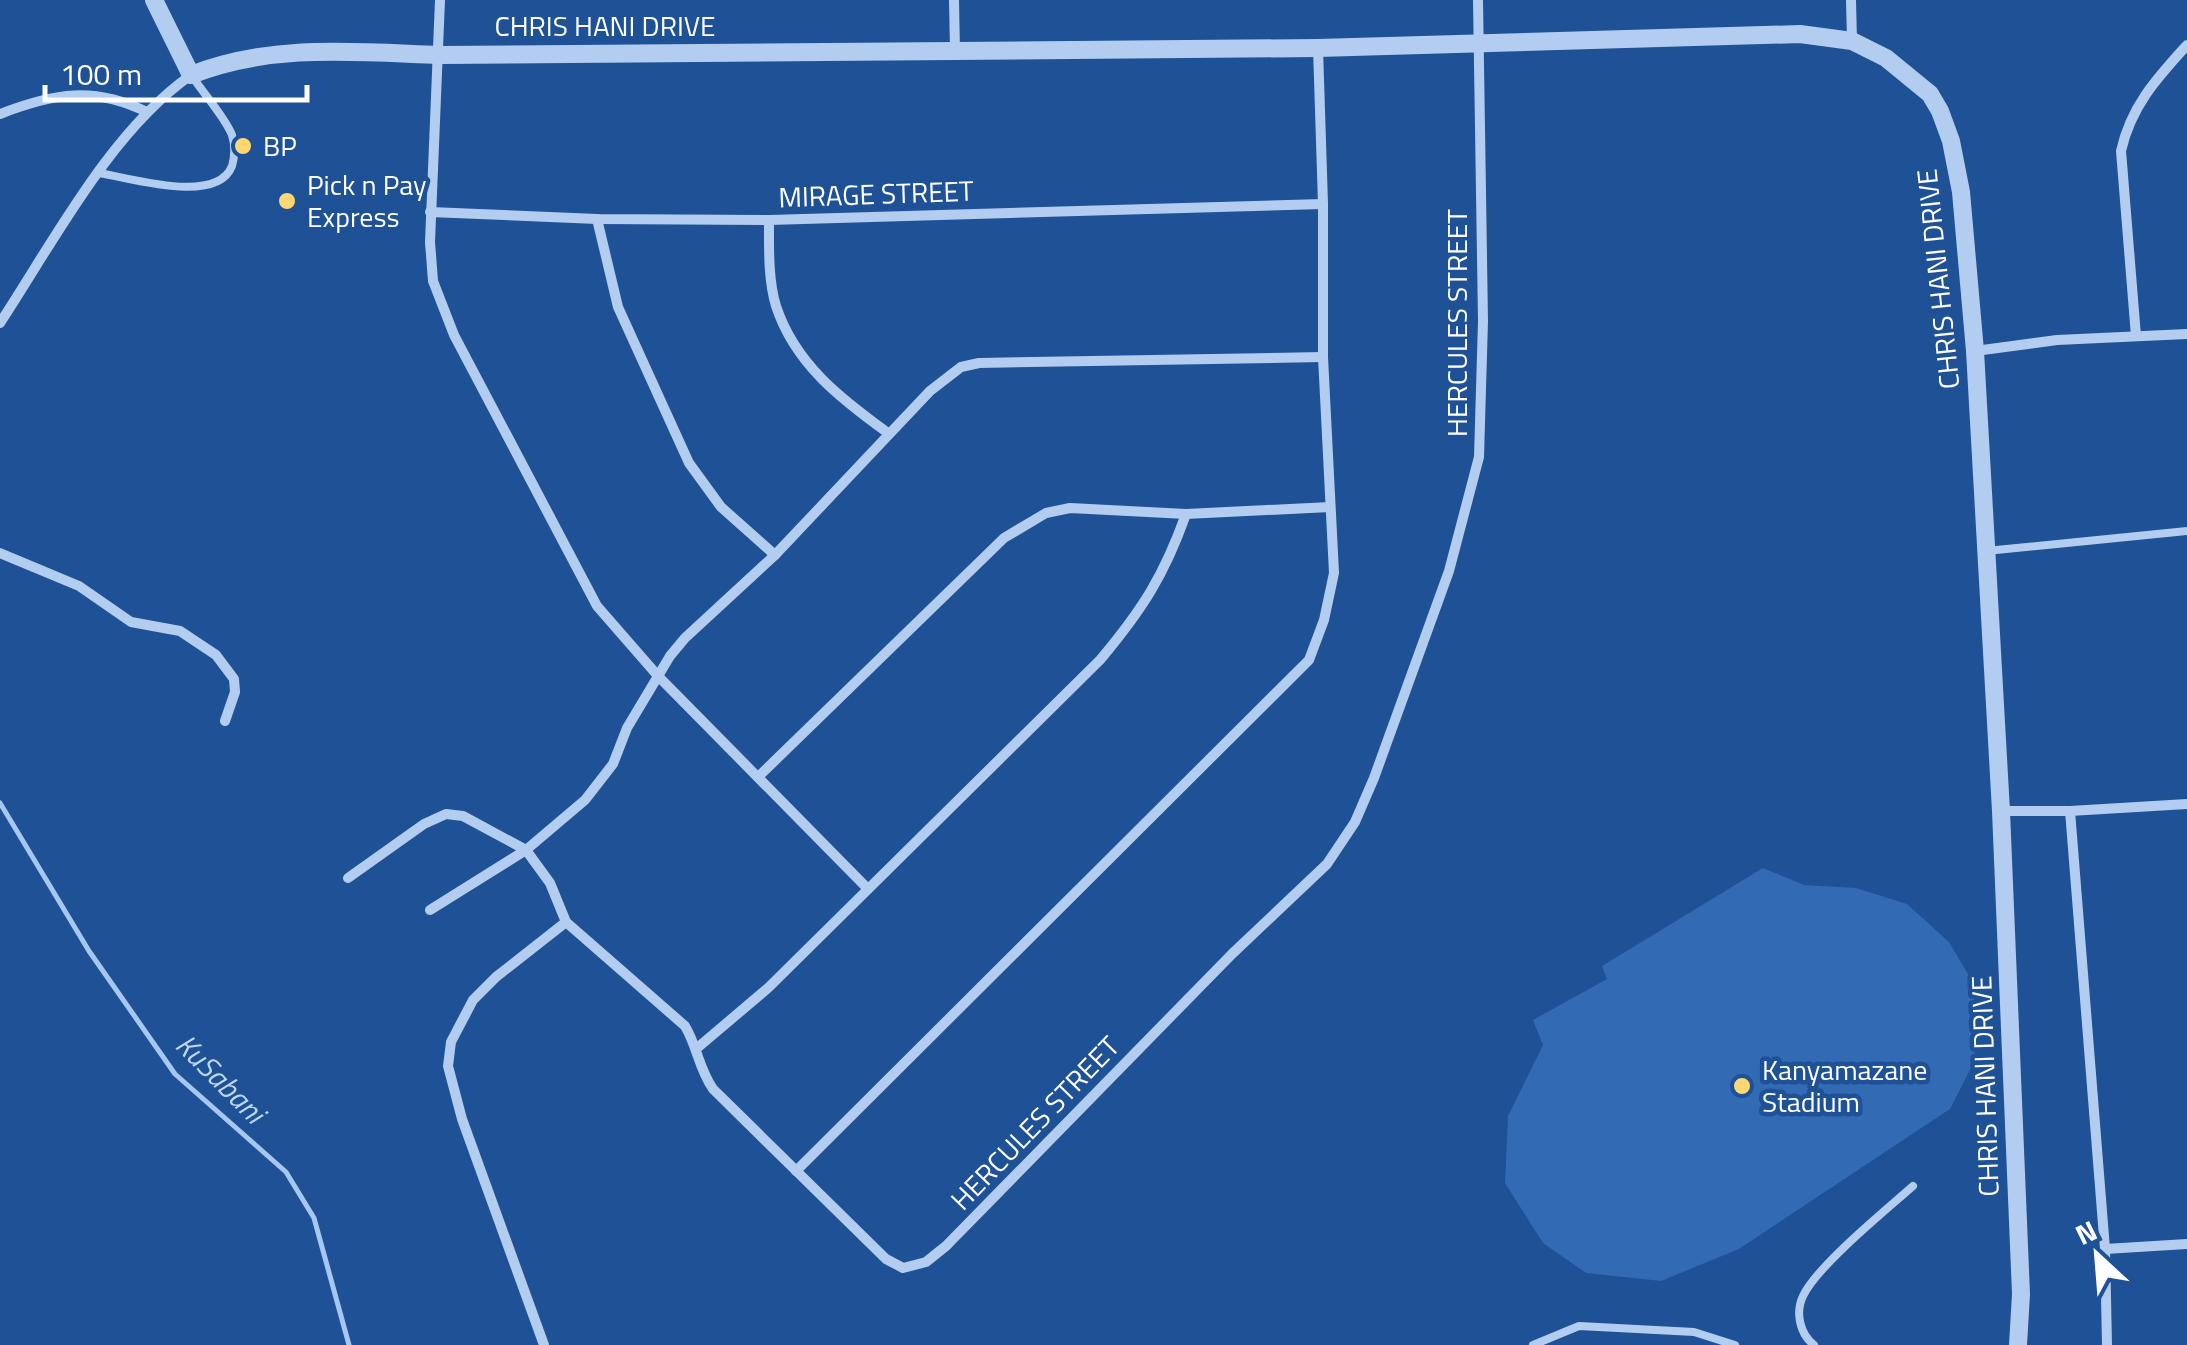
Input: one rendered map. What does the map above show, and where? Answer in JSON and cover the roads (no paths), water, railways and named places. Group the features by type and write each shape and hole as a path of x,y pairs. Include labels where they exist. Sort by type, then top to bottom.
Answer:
{"street":[{"path":"0,323 99,173 148,112 192,75 154,0"},
{"path":"440,0 430,212 433,281 454,335 597,606 658,676 868,889"},
{"path":"954,0 955,51"},
{"name":"HERCULES STREET","path":"566,922 676,1016 713,1089 886,1259 903,1268 926,1262 946,1246 1232,954 1327,864 1355,822 1428,634 1450,570 1479,457 1483,322 1478,0"},
{"path":"1851,0 1852,41"},
{"name":"CHRIS HANI DRIVE","path":"192,75 226,62 300,50 440,54 1318,48 1800,34 1852,41 1886,58 1930,94 1940,110 1951,140 1961,192 1975,351 2001,811 2022,1294 2018,1345"},
{"path":"2136,336 2122,151 2127,126 2144,94 2187,45"},
{"path":"796,1171 1309,660 1324,620 1334,572 1323,358 1318,48"},
{"path":"0,114 40,100 78,94 107,96 148,112"},
{"name":"MIRAGE STREET","path":"430,212 597,219 768,220 1323,204"},
{"path":"597,219 618,307 690,463 720,507 774,555"},
{"path":"768,220 776,304 798,353 839,398 888,433"},
{"path":"1975,351 2058,340 2187,334"},
{"path":"430,910 526,850 564,821 603,780 658,676 686,638 774,555 948,375 979,363 1323,358"},
{"path":"758,778 1004,538 1046,512 1070,508 1186,514 1330,507"},
{"path":"696,1049 768,988 1100,660 1140,613 1169,561 1186,514"},
{"path":"0,553 79,586 131,622 180,631 216,655 234,679 235,692 225,721"},
{"path":"2001,811 2187,804"},
{"path":"2070,811 2105,1249 2107,1345"},
{"path":"348,878 424,824 446,814 463,816 526,850 550,883 566,922 472,1000 451,1042 448,1066 462,1119 544,1345"},
{"path":"2105,1249 2187,1244"}],"lane":[{"path":"99,173 199,188 218,182 230,172 235,157 232,135 192,75"},
{"path":"1986,550 2187,531"},
{"path":"1814,1345 1798,1319 1802,1296 1868,1224 1913,1186"},
{"path":"1533,1345 1579,1326 1694,1332 1735,1345"}],"waterway":[{"name":"KuSabani","path":"0,803 89,951 175,1074 286,1172 314,1218 349,1345"}],"place":[{"name":"BP","path":"243,146"},
{"name":"Pick n Pay Express","path":"287,201"},
{"name":"Kanyamazane Stadium","path":"1742,1086"}]}
